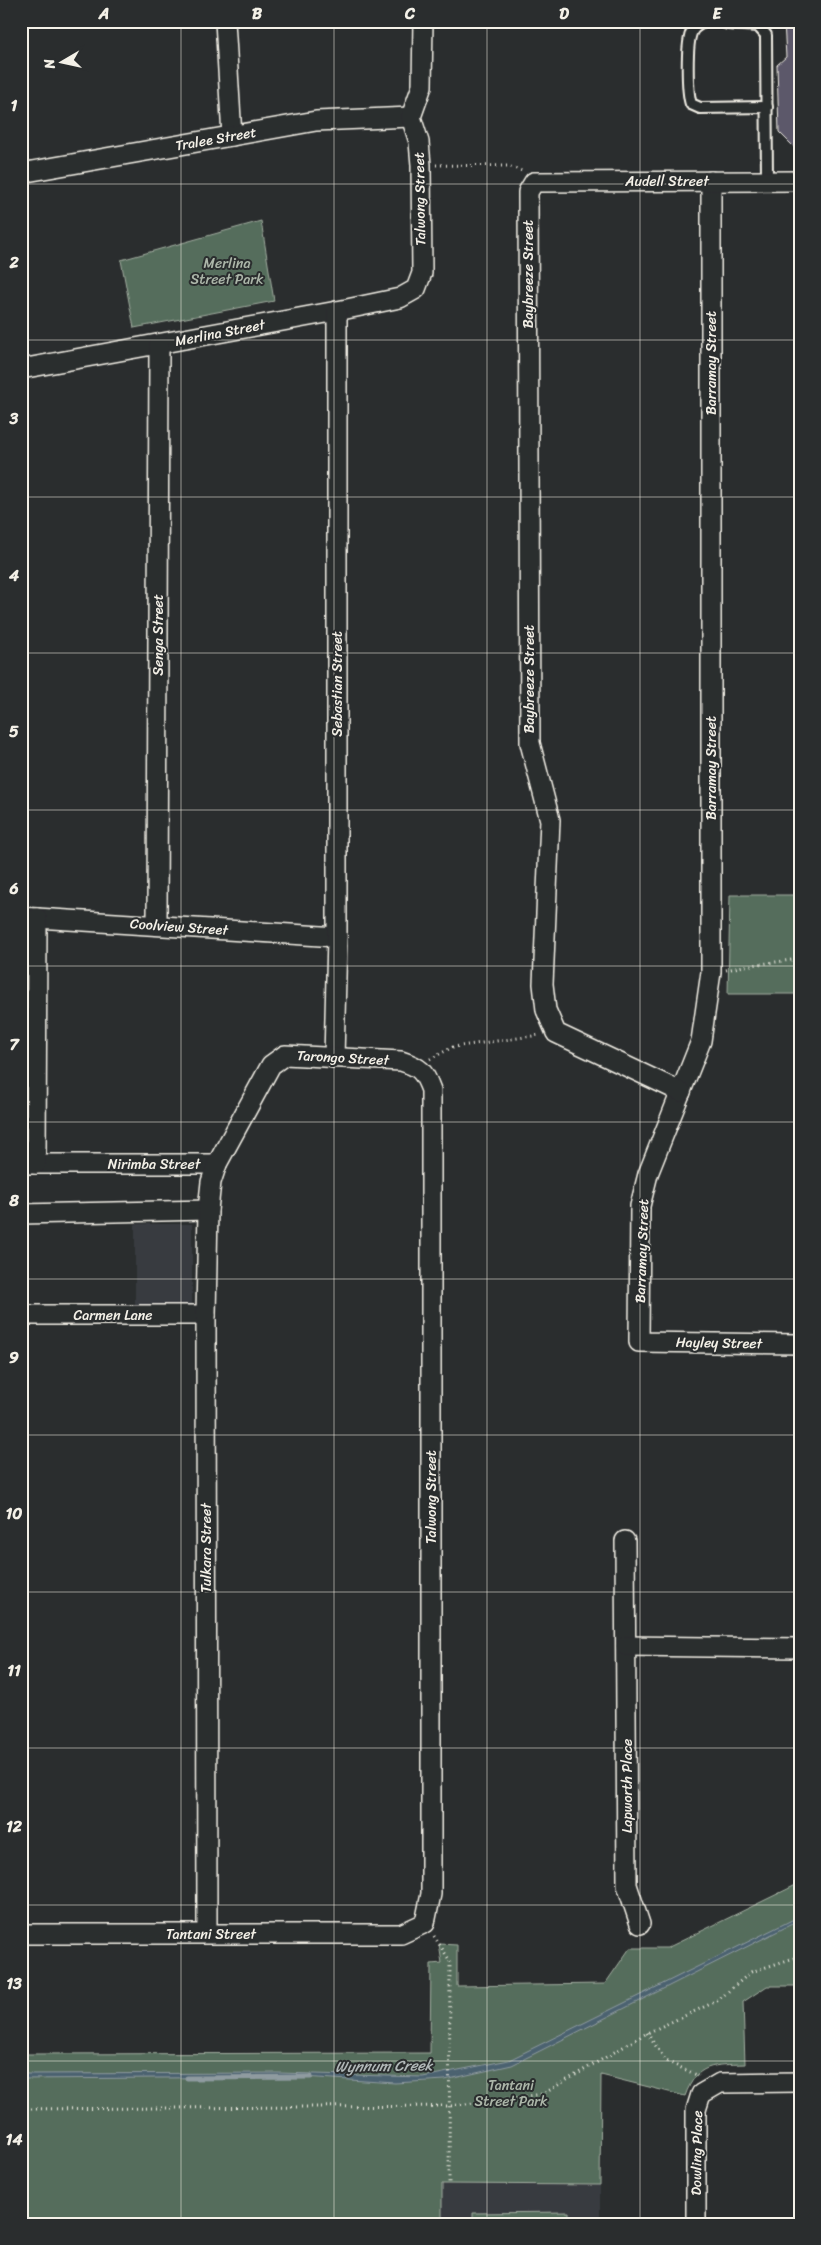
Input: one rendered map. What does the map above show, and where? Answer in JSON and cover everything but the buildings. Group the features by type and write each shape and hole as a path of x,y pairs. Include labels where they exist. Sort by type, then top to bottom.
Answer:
{"street":[{"path":"226,21 232,136"},
{"path":"411,117 422,86 423,21"},
{"name":"Tralee Street","path":"21,173 316,121 411,117"},
{"name":"Talwong Street","path":"411,117 418,142 421,165 422,273 416,289"},
{"name":"Audell Street","path":"530,178 800,181"},
{"name":"Baybreeze Street","path":"530,178 528,192 530,743 550,820 543,984 546,1010 556,1033"},
{"name":"Barramay Street","path":"639,1342 640,1206 648,1174 701,1042 711,972 711,181"},
{"name":"Merlina Street","path":"21,369 337,311 400,298 416,289"},
{"name":"Sebastian Street","path":"334,1058 337,937 337,311"},
{"name":"Senga Street","path":"157,925 159,344"},
{"path":"29,917 29,1164"},
{"name":"Coolview Street","path":"29,917 337,937"},
{"path":"556,1033 681,1092"},
{"name":"Nirimba Street","path":"29,1164 217,1164 271,1065 285,1055"},
{"name":"Tarongo Street","path":"285,1055 409,1063"},
{"name":"Talwong Street","path":"409,1063 426,1077 431,1090 431,1894 425,1923"},
{"name":"Tulkara Street","path":"207,1934 206,1315 208,1210 211,1182 217,1164"},
{"path":"21,1214 208,1210"},
{"name":"Carmen Lane","path":"21,1315 206,1315"},
{"name":"Hayley Street","path":"639,1342 800,1344"},
{"name":"Lapworth Place","path":"625,1541 627,1885 640,1924"},
{"path":"626,1646 800,1648"},
{"name":"Tantani Street","path":"21,1934 400,1934 425,1923"},
{"path":"708,2089 720,2083 800,2082"},
{"name":"Dowling Place","path":"696,2224 696,2110 701,2094 708,2089"}],"lane":[{"path":"704,21 694,28 690,37 689,93 691,104 700,108 767,107"},
{"path":"720,21 728,24 758,26 764,31 767,38 766,181"}],"path":[{"path":"421,165 508,166 530,178"},
{"path":"711,972 722,972 744,966 800,959"},
{"path":"409,1063 453,1047 556,1033"},
{"path":"425,1923 450,1961 449,2184"},
{"path":"21,2109 450,2106 543,2094 647,2033 717,2000 751,1972 800,1956"},
{"path":"647,2033 666,2061 697,2073 708,2089"}],"shaded area":[{"path":"135,1224 192,1224 192,1308 135,1309"},
{"path":"442,2184 600,2185 600,2224 442,2224"}],"green space":[{"name":"Merlina Street Park","path":"261,221 274,301 134,328 121,260"},
{"path":"730,895 800,895 800,994 728,994"},
{"name":"Tantani Street Park","path":"800,1883 800,1986 767,1986 743,2002 745,2064 708,2068 695,2077 685,2096 601,2075 600,2185 442,2184 442,2224 21,2224 21,2054 430,2053 431,1964 442,1963 439,1944 457,1945 457,1986 605,1984 630,1948 667,1948"},
{"path":"569,2212 569,2224 473,2224 473,2213"}],"water":[{"path":"800,1916 800,1920 512,2065 445,2080 395,2083 303,2077 21,2079 21,2074 279,2073 423,2077 509,2060"}],"waterway":[{"name":"Wynnum Creek","path":"187,2078 311,2077"}]}
